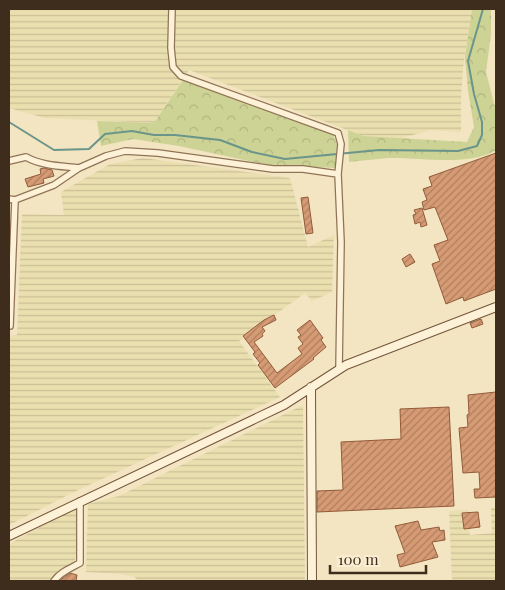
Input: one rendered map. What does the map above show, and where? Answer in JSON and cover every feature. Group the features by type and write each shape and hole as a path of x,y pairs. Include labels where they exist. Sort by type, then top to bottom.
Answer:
{"street":[{"path":"172,9 171,48 173,67 181,76 338,133 341,144 341,160 338,174 341,242 339,369"},
{"path":"10,326 12,200 54,185 79,168 106,156 125,151 158,153 264,168 303,169 338,174"},
{"path":"9,161 26,157 42,163 79,168"},
{"path":"9,536 284,404 346,365 496,307"},
{"path":"312,387 312,581"},
{"path":"54,581 66,570 80,563 80,501"}],"shaded area":[{"path":"9,9 472,9 463,68 461,132 431,130 398,139 363,136 189,70 154,123 45,118 9,108"},
{"path":"143,158 290,178 308,247 334,235 332,292 312,301 305,293 239,341 280,397 76,491 9,525 9,336 17,335 22,214 64,215 61,192 110,164"},
{"path":"303,405 305,581 139,581 134,577 120,574 86,572 88,504 119,496"},
{"path":"77,507 76,558 73,563 55,573 50,581 9,581 9,544"},
{"path":"496,507 496,581 452,581 449,511 468,510 470,535 492,533 491,508"}],"green space":[{"path":"472,9 491,9 491,34 486,72 496,111 496,150 485,155 458,160 388,158 349,162 348,130 363,136 467,142 474,127 465,57"},
{"path":"183,80 333,135 337,144 336,168 268,165 179,146 133,139 101,146 97,121 154,123"}],"building":[{"path":"496,153 496,289 464,301 463,297 446,304 432,264 440,261 434,245 448,240 435,207 424,210 422,202 427,200 423,189 432,186 429,177"},
{"path":"40,169 52,170 54,176 43,179 44,183 28,187 25,179 41,174"},
{"path":"308,197 313,233 306,234 301,198"},
{"path":"422,208 427,225 421,227 420,222 415,224 413,215 416,214 414,210"},
{"path":"410,254 415,262 406,267 402,259"},
{"path":"274,315 276,320 262,327 265,331 262,334 263,336 254,342 277,373 302,354 298,348 303,344 298,337 301,335 297,330 310,320 323,338 321,340 326,347 314,359 275,388 258,365 260,363 253,354 255,352 243,336"},
{"path":"481,319 483,324 472,328 470,323"},
{"path":"496,392 496,497 475,498 474,489 480,489 479,472 463,473 459,428 468,427 468,395"},
{"path":"449,407 454,506 317,512 317,491 343,490 341,442 401,439 400,409"},
{"path":"478,512 480,527 464,529 462,513"},
{"path":"418,521 421,530 439,527 440,531 444,530 445,540 432,542 438,557 400,567 397,555 405,553 395,526"},
{"path":"70,573 77,575 76,581 61,581 62,579"}],"waterway":[{"path":"9,122 54,150 89,149 105,134 132,131 154,135 175,135 220,140 252,152 285,159 379,150 458,151 477,146 482,135 482,122 474,94 468,61 483,9"}]}
